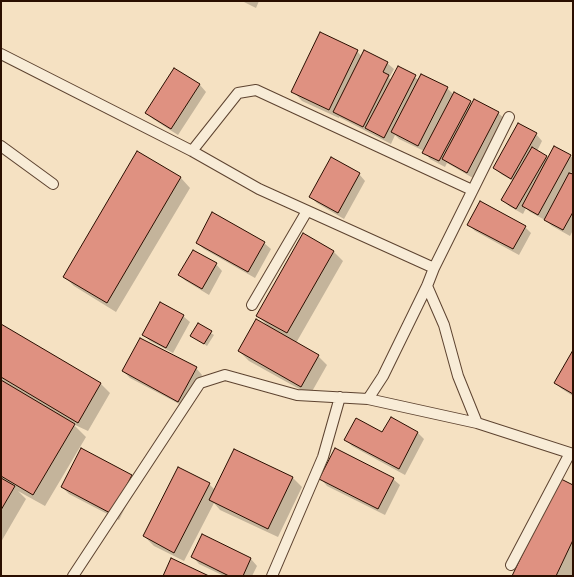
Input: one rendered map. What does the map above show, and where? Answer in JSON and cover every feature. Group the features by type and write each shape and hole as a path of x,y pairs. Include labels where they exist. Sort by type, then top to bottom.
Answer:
{"lane":[{"path":"1,54 192,151 259,190 434,268"},
{"path":"192,151 238,93 256,90 472,190"},
{"path":"368,399 383,376 509,117"},
{"path":"1,146 53,184"},
{"path":"252,305 307,211"},
{"path":"427,286 444,325 458,376 477,423"},
{"path":"73,576 200,382 225,375 297,395 368,399 477,423 571,454 511,565"},
{"path":"272,576 323,457 340,397"}],"building":[{"path":"320,32 358,50 329,110 291,92"},
{"path":"364,50 388,62 383,72 389,75 363,127 333,112"},
{"path":"398,66 416,75 384,138 365,128"},
{"path":"174,68 200,84 171,129 145,113"},
{"path":"421,74 448,87 418,146 391,132"},
{"path":"454,92 471,101 439,161 422,153"},
{"path":"474,99 499,112 467,173 442,159"},
{"path":"518,123 537,133 511,179 493,168"},
{"path":"554,146 571,155 538,215 522,206"},
{"path":"532,147 547,156 516,209 501,200"},
{"path":"137,151 181,177 107,303 63,277"},
{"path":"331,157 360,173 338,213 309,197"},
{"path":"569,173 573,174 573,212 563,230 544,220"},
{"path":"480,201 526,226 513,249 467,225"},
{"path":"212,212 265,242 248,272 196,243"},
{"path":"303,233 334,251 287,333 256,316"},
{"path":"193,250 217,263 202,289 178,275"},
{"path":"160,302 184,315 166,348 142,335"},
{"path":"256,319 319,355 301,387 238,351"},
{"path":"198,323 212,331 204,344 190,336"},
{"path":"1,324 101,383 78,423 1,377"},
{"path":"140,338 197,367 178,402 122,371"},
{"path":"573,350 573,394 554,383"},
{"path":"1,380 75,424 33,495 1,476"},
{"path":"391,417 418,432 399,469 344,440 356,418 382,432"},
{"path":"81,448 132,475 112,514 61,487"},
{"path":"335,448 394,478 378,509 319,479"},
{"path":"234,449 293,477 268,529 209,500"},
{"path":"178,467 210,483 174,553 143,536"},
{"path":"1,478 15,486 1,510"},
{"path":"559,478 573,485 573,540 556,576 512,576"},
{"path":"202,534 251,558 243,576 229,576 191,557"},
{"path":"171,558 209,576 163,576"}]}
